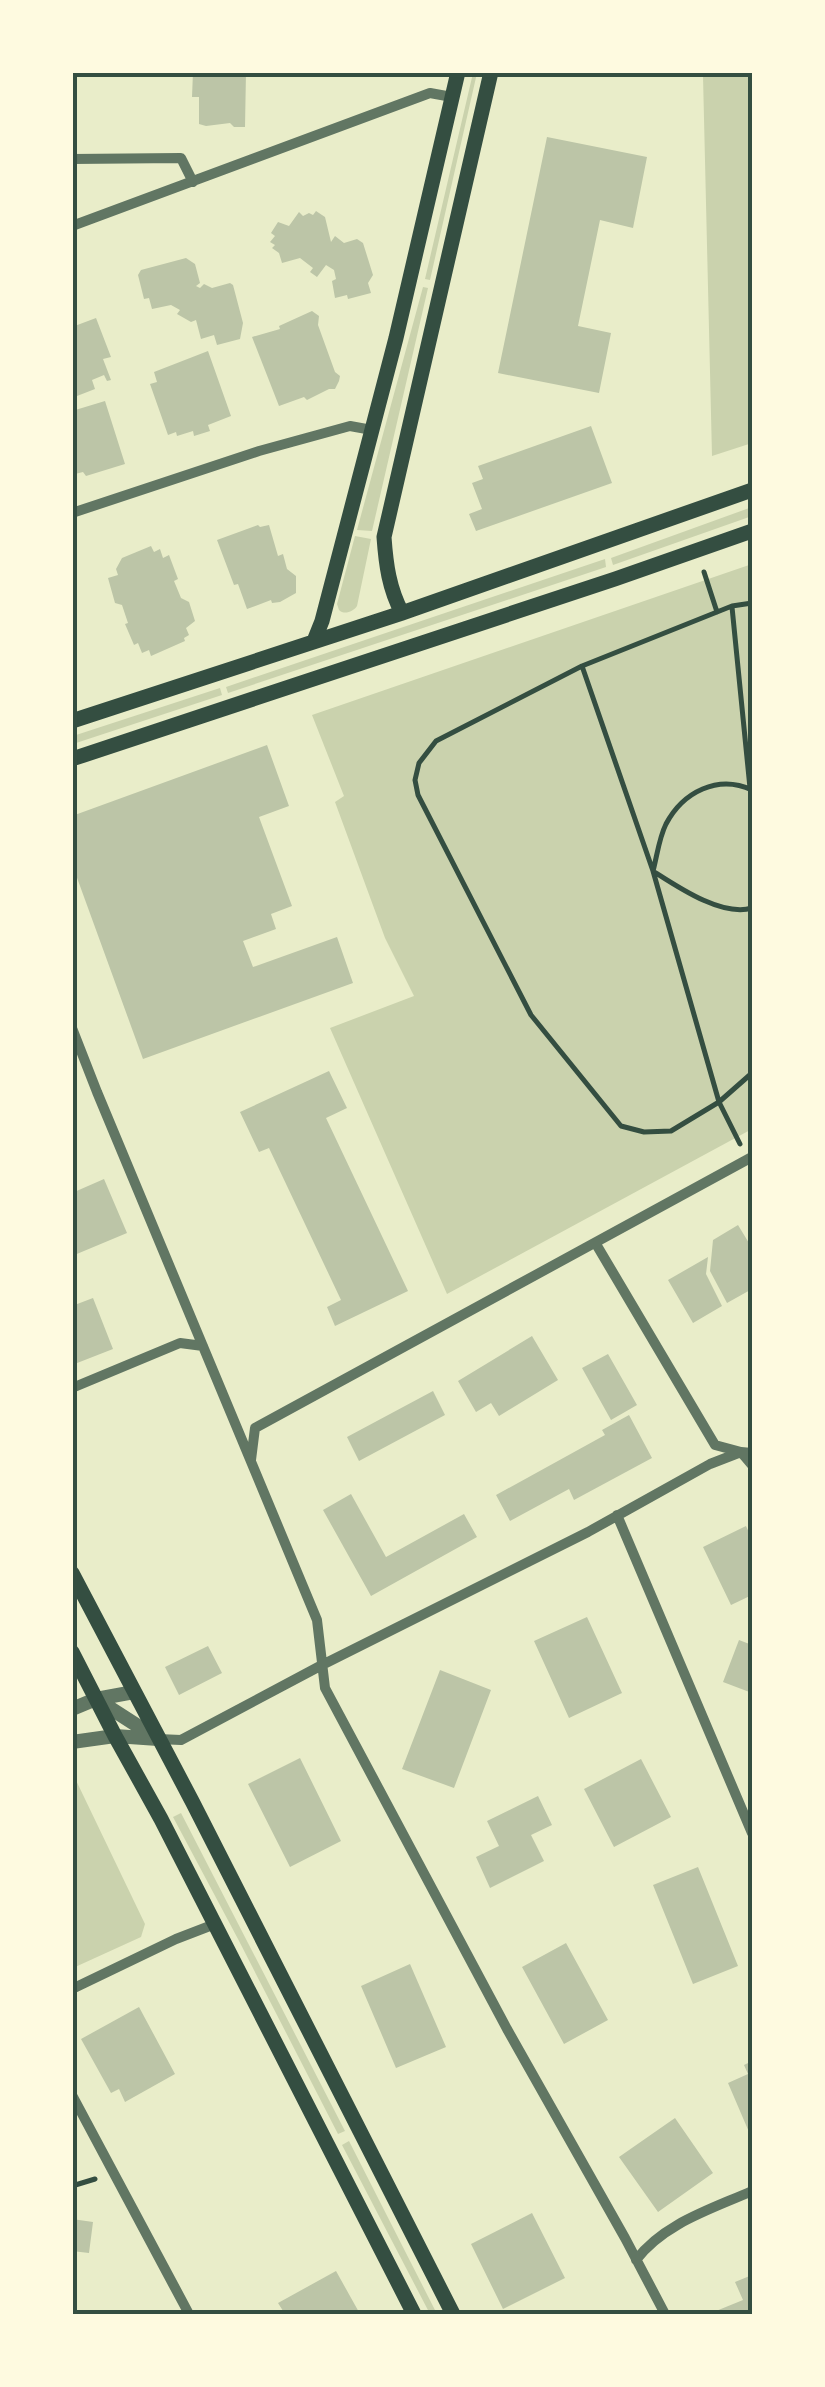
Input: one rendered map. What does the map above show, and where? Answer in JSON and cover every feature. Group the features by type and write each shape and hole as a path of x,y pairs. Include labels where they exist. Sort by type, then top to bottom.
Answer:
{"main road":[{"path":"314,641 372,430 458,72"},
{"path":"402,612 392,594 384,537 491,72"},
{"path":"72,721 752,490"},
{"path":"72,759 752,531"},
{"path":"72,1573 453,2314"},
{"path":"72,1652 162,1819 414,2314"}],"street":[{"path":"72,226 430,93 452,97"},
{"path":"72,159 181,158 192,182"},
{"path":"72,513 259,451 350,426 372,430"},
{"path":"72,1028 317,1620 325,1688 507,2030 665,2314"},
{"path":"251,1460 255,1428 752,1156"},
{"path":"596,1244 715,1445 747,1452"},
{"path":"72,1388 180,1343 203,1346"},
{"path":"747,1452 752,1465"},
{"path":"72,1742 115,1736 181,1740 710,1464 747,1452"},
{"path":"617,1514 752,1833"},
{"path":"72,1709 134,1692"},
{"path":"115,1736 134,1692"},
{"path":"96,1700 158,1738"},
{"path":"72,1989 215,1924"},
{"path":"72,2096 188,2314"},
{"path":"636,2260 646,2247 679,2223 752,2191"}],"path":[{"path":"704,572 717,612"},
{"path":"752,603 732,606 582,666 436,740 418,763 415,780 418,795 531,1014 621,1126 644,1132 671,1131 719,1102 752,1073"},
{"path":"653,870 666,825 688,796 713,784 737,783 751,789 732,606"},
{"path":"582,666 653,870 719,1102 740,1144"},
{"path":"653,870 710,904 746,911 752,908"},
{"path":"72,2186 95,2178"}],"green space":[{"path":"473,73 477,73 430,280 425,279"},
{"path":"703,76 752,77 752,443 712,456"},
{"path":"423,287 428,288 372,531 357,530"},
{"path":"752,507 752,516 613,565 611,558"},
{"path":"355,536 371,539 357,606 343,612 337,604"},
{"path":"605,559 606,567 228,693 226,687"},
{"path":"752,564 752,1129 447,1294 330,1028 414,996 385,938 335,802 344,796 312,715"},
{"path":"220,688 222,695 73,744 73,736"},
{"path":"72,1772 145,1924 141,1937 73,1968"},
{"path":"181,1813 345,2131 338,2134 173,1817"},
{"path":"349,2141 437,2314 430,2314 342,2145"}],"building":[{"path":"193,72 246,72 245,127 230,123 199,124 199,97 192,97"},
{"path":"547,137 647,157 633,228 600,220 578,326 611,333 599,393 498,373"},
{"path":"316,211 325,217 331,242 335,236 344,243 357,239 363,243 373,275 368,283 371,293 335,298 334,270 326,265 317,277 310,272 313,268 300,258 282,263 270,242 278,222 289,226 299,212 303,216"},
{"path":"186,258 195,264 200,283 196,286 233,285 243,323 240,339 217,345 214,335 201,339 196,320 191,322 177,314 180,310 171,305 152,309 149,298 144,299 138,275 141,270"},
{"path":"312,311 319,316 318,325 339,381 335,389 279,406 252,337 280,329 279,326"},
{"path":"96,318 111,357 103,359 111,380 107,381 104,375 92,380 95,389 77,396 72,388 72,327"},
{"path":"208,351 231,416 208,425 210,431 194,436 193,431 168,435 150,384 157,382 154,372"},
{"path":"105,401 125,464 86,476 83,472 75,474 72,411"},
{"path":"591,426 612,483 476,531 469,514 482,509 472,483 483,479 478,466"},
{"path":"258,525 269,525 278,556 283,554 287,569 296,576 296,593 280,602 271,600 247,609 217,540"},
{"path":"151,546 154,552 160,549 163,558 169,555 178,579 174,581 181,598 189,602 195,621 186,628 189,635 185,641 151,656 149,650 142,653 138,643 134,645 122,605 115,603 108,578 118,575 116,569 122,558"},
{"path":"267,745 289,806 259,817 292,906 271,914 276,929 243,941 253,967 337,937 353,983 143,1059 72,864 72,816"},
{"path":"329,1071 347,1108 326,1118 408,1291 335,1326 327,1307 341,1300 269,1148 259,1152 240,1112"},
{"path":"104,1179 127,1233 72,1256 72,1193"},
{"path":"738,1225 752,1248 752,1289 727,1303 710,1271 713,1240"},
{"path":"708,1257 706,1274 722,1306 693,1323 668,1280"},
{"path":"93,1298 113,1349 72,1365 72,1306"},
{"path":"532,1336 558,1380 499,1416 491,1403 476,1412 458,1381"},
{"path":"608,1354 637,1405 611,1420 582,1368"},
{"path":"433,1391 445,1415 359,1461 347,1437"},
{"path":"629,1415 652,1458 574,1500 569,1489 510,1521 496,1495 605,1435 602,1430"},
{"path":"351,1494 386,1557 464,1514 477,1537 371,1596 323,1510"},
{"path":"746,1526 752,1539 752,1595 731,1605 703,1547"},
{"path":"587,1617 622,1693 569,1718 534,1641"},
{"path":"739,1640 752,1645 752,1693 723,1682"},
{"path":"208,1646 222,1673 179,1695 165,1667"},
{"path":"440,1670 491,1690 454,1788 402,1769"},
{"path":"300,1758 341,1841 290,1867 248,1784"},
{"path":"641,1759 671,1817 614,1847 584,1789"},
{"path":"538,1796 552,1825 531,1835 544,1861 490,1888 476,1857 499,1846 487,1821"},
{"path":"698,1867 738,1966 693,1984 653,1885"},
{"path":"566,1943 608,2020 564,2044 522,1967"},
{"path":"410,1964 446,2047 396,2068 361,1986"},
{"path":"139,2007 175,2074 125,2102 119,2089 111,2093 81,2039"},
{"path":"752,2061 752,2139 728,2083 748,2074 744,2065"},
{"path":"675,2118 713,2173 658,2212 619,2157"},
{"path":"532,2213 565,2278 503,2309 471,2244"},
{"path":"72,2219 93,2222 89,2253 72,2251"},
{"path":"336,2271 360,2314 285,2314 278,2303"},
{"path":"752,2275 752,2314 718,2314 716,2311 743,2300 735,2282"}]}
